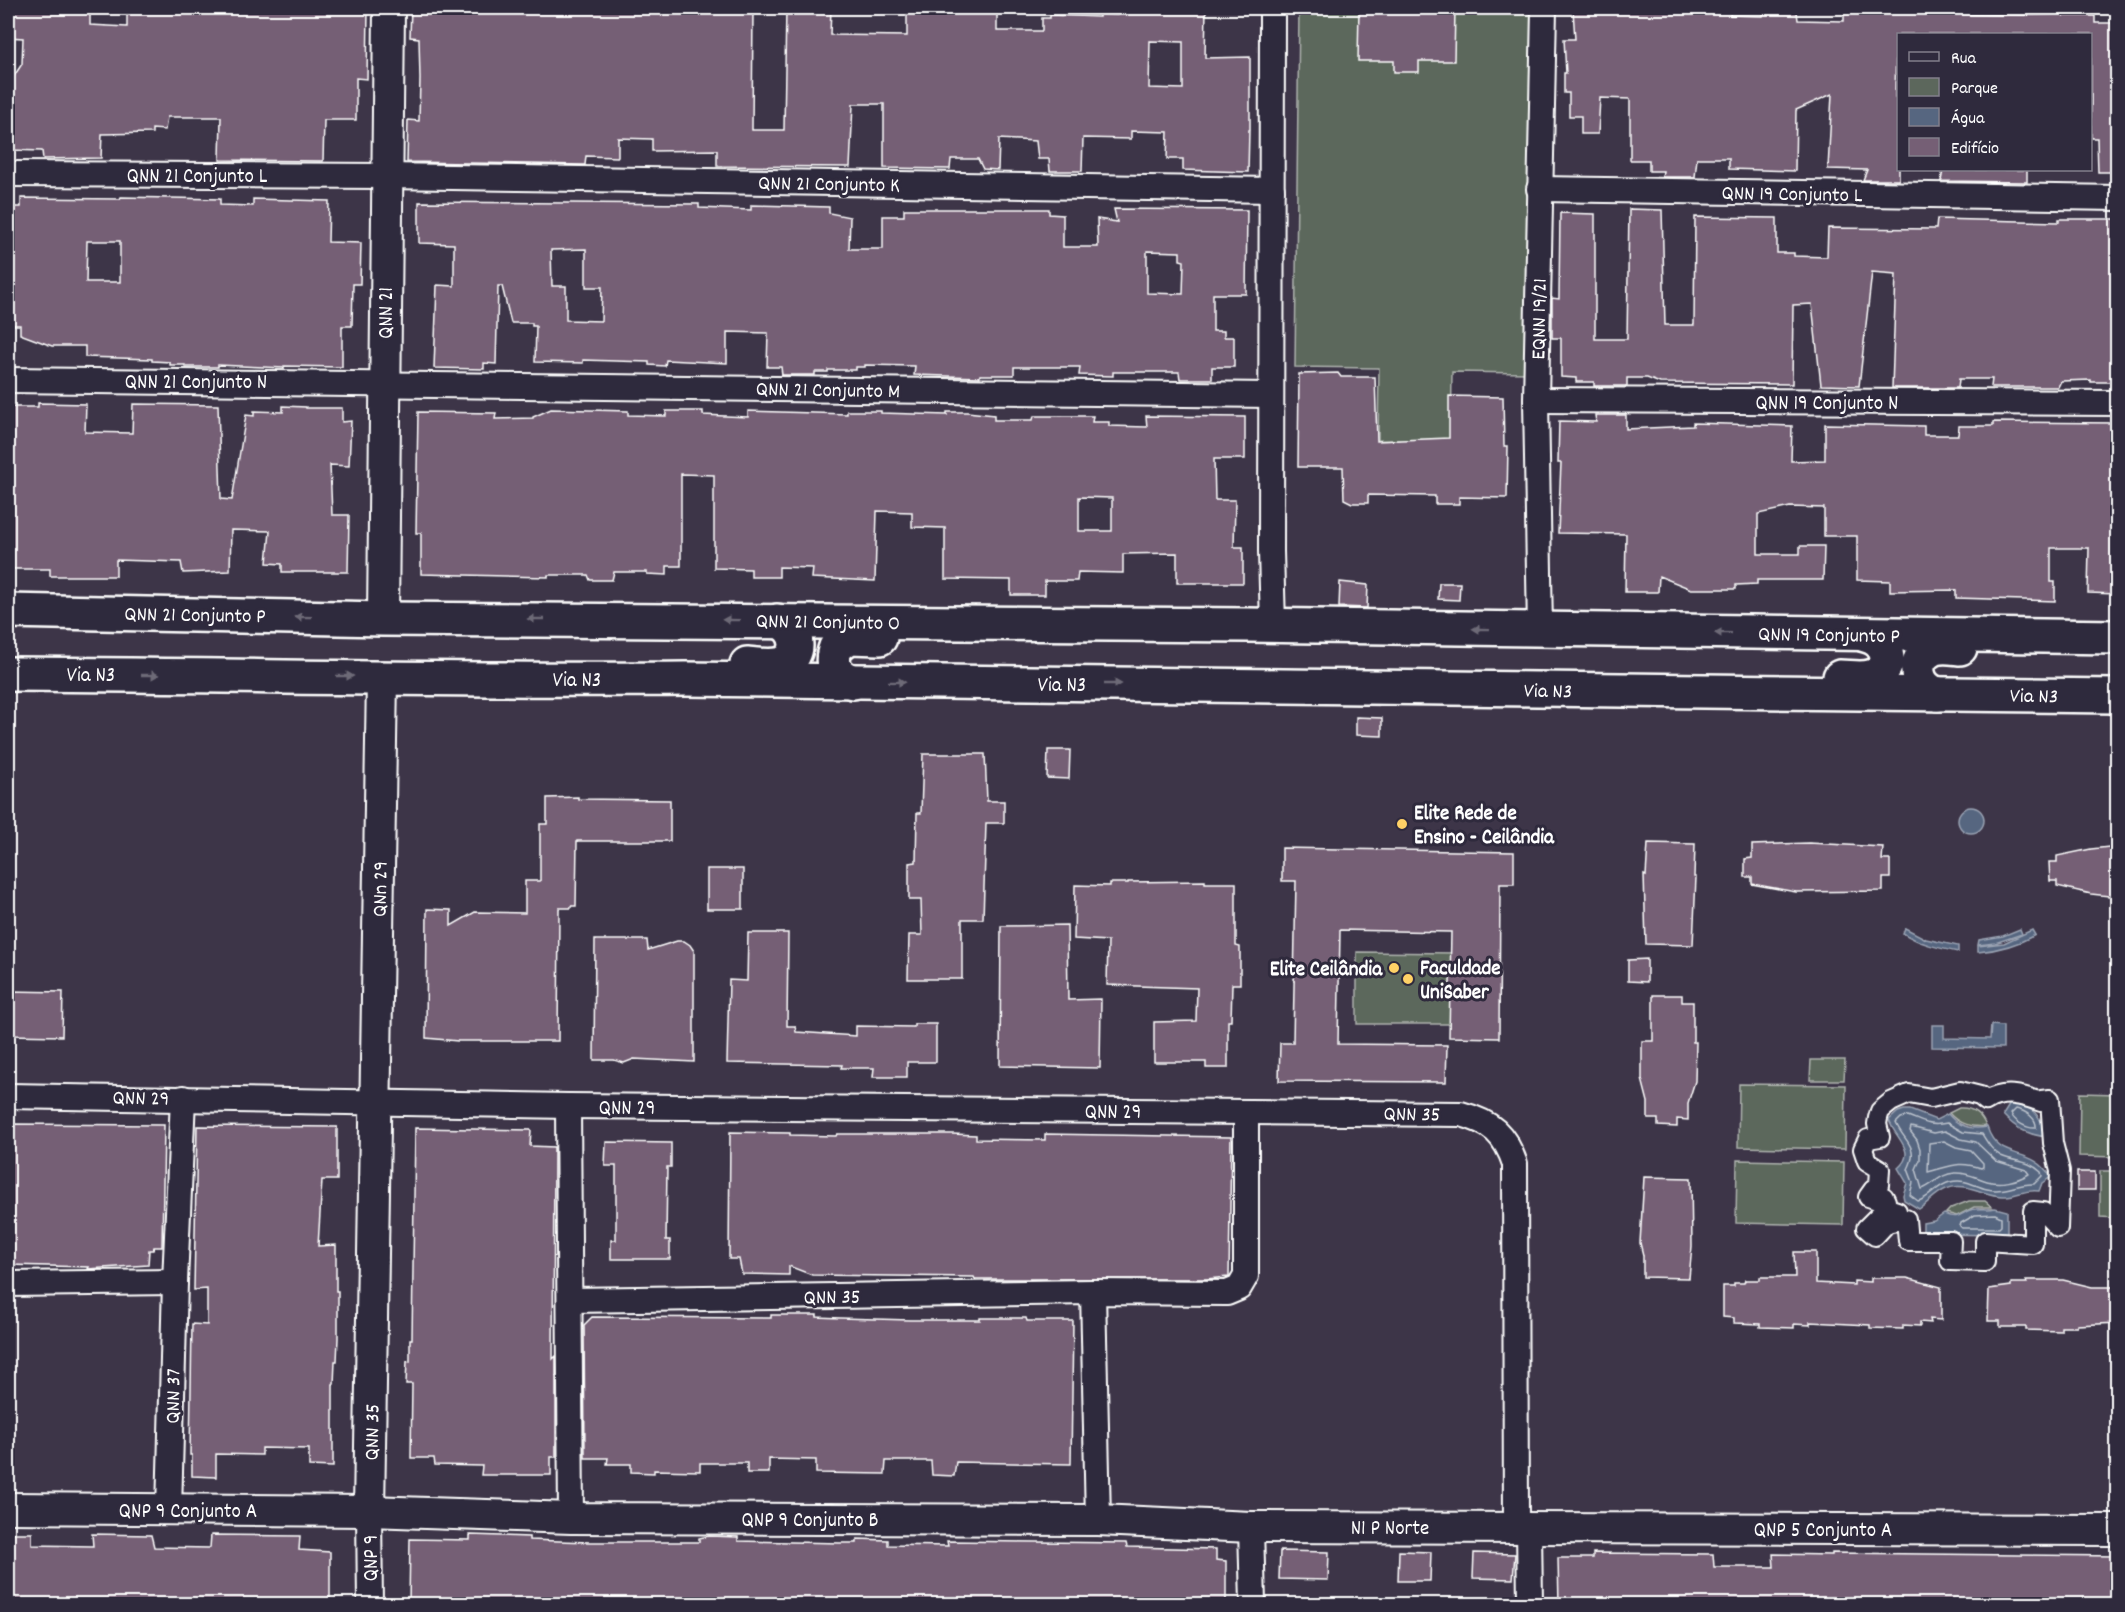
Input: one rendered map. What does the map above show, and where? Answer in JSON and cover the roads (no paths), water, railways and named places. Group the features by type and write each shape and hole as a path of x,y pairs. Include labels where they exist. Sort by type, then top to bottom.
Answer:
{"main road":[{"name":"QNN 21 Conjunto P","path":"8,611 383,618"},
{"path":"8,627 104,612"},
{"name":"QNN 21 Conjunto O","path":"383,618 1261,626"},
{"path":"546,679 635,663 781,664 794,653 796,638 789,627 777,621"},
{"path":"854,682 839,675 832,662 836,647 849,637 1175,643 1261,626 1540,630"},
{"name":"QNN 19 Conjunto P","path":"1540,630 2118,637"},
{"path":"1620,691 1736,675 1872,677 1884,667 1886,652 1879,640 1865,635"},
{"path":"1938,694 1925,688 1918,676 1918,668 1924,654 1939,647 2093,652 2118,647"},
{"name":"Via N3","path":"8,674 685,679 2118,696"}],"street":[{"name":"QNN 21","path":"383,618 389,8"},
{"path":"1261,626 1270,395 1272,8"},
{"name":"EQNN 19/21","path":"1540,630 1536,400 1544,8"},
{"name":"QNN 21 Conjunto L","path":"8,174 386,176"},
{"name":"QNN 21 Conjunto K","path":"386,176 1272,190"},
{"name":"QNN 19 Conjunto L","path":"1539,189 2118,198"},
{"name":"QNN 21 Conjunto N","path":"8,380 385,383"},
{"name":"QNN 21 Conjunto M","path":"385,383 1270,395"},
{"name":"QNN 19 Conjunto N","path":"1536,400 2118,403"},
{"name":"QNn 29","path":"375,1102 382,677"},
{"path":"1960,1091 1980,1096 1986,1101 1996,1095 2014,1094 2041,1102 2041,1100 2050,1099 2052,1143 2060,1171 2058,1228 2043,1212 2033,1210 2033,1244 1985,1241 1985,1262 1950,1261 1951,1241 1908,1241 1906,1219 1887,1223 1875,1236 1866,1228 1879,1215 1897,1211 1885,1207 1884,1197 1878,1196 1874,1199 1868,1197 1879,1185 1880,1169 1867,1161 1863,1149 1868,1139 1880,1137 1877,1124 1880,1112 1891,1102 1909,1094 1931,1098 1960,1091"},
{"name":"QNN 29","path":"8,1096 568,1106 1246,1112"},
{"name":"QNN 37","path":"169,1510 183,1098"},
{"name":"QNN 35","path":"369,1510 375,1102"},
{"path":"568,1106 572,1518"},
{"name":"QNN 35","path":"571,1300 1093,1292 1221,1294 1239,1288 1246,1270 1246,1112 1461,1114 1481,1119 1501,1135 1511,1150 1515,1164 1522,1527 1530,1605"},
{"path":"8,1284 175,1282"},
{"path":"1093,1292 1098,1520"},
{"name":"QNP 9 Conjunto A","path":"8,1508 369,1510"},
{"name":"QNP 9 Conjunto B","path":"369,1510 572,1518 1098,1520 1251,1527"},
{"name":"QNP 9","path":"369,1510 370,1605"},
{"path":"1251,1527 1253,1605"},
{"name":"N1 P Norte","path":"1251,1527 1522,1527"},
{"name":"QNP 5 Conjunto A","path":"1522,1527 2118,1530"}],"water":[{"path":"1971,807 1980,811 1984,820 1980,829 1971,833 1962,829 1958,820 1962,811"},
{"path":"1905,928 1926,939 1958,946 1958,952 1916,940 1903,933"},
{"path":"2020,929 2022,934 1995,943 1978,945 1979,940 2003,936"},
{"path":"2032,930 2035,935 2021,942 1978,952 1978,946 2004,943"},
{"path":"1932,1025 1944,1025 1944,1038 1990,1039 1991,1025 2003,1026 2003,1048 1932,1047"},
{"path":"2011,1102 2031,1109 2042,1122 2047,1137 2034,1135 2008,1120 2003,1115"},
{"path":"1904,1110 1936,1120 1948,1114 1956,1122 1966,1126 1987,1127 1999,1146 2034,1160 2051,1177 2042,1183 2039,1191 2006,1196 1954,1187 1939,1193 1919,1209 1904,1200 1903,1195 1907,1183 1898,1168 1904,1162 1906,1150 1889,1120"},
{"path":"1995,1208 2007,1211 2007,1235 1923,1234 1923,1223 1934,1221 1944,1214 1955,1217 1971,1210"}],"place":[{"name":"Elite Rede de Ensino - Ceilândia","path":"1402,824"},
{"name":"Elite Ceilândia","path":"1394,968"},
{"name":"Faculdade UniSaber","path":"1408,979"}]}
